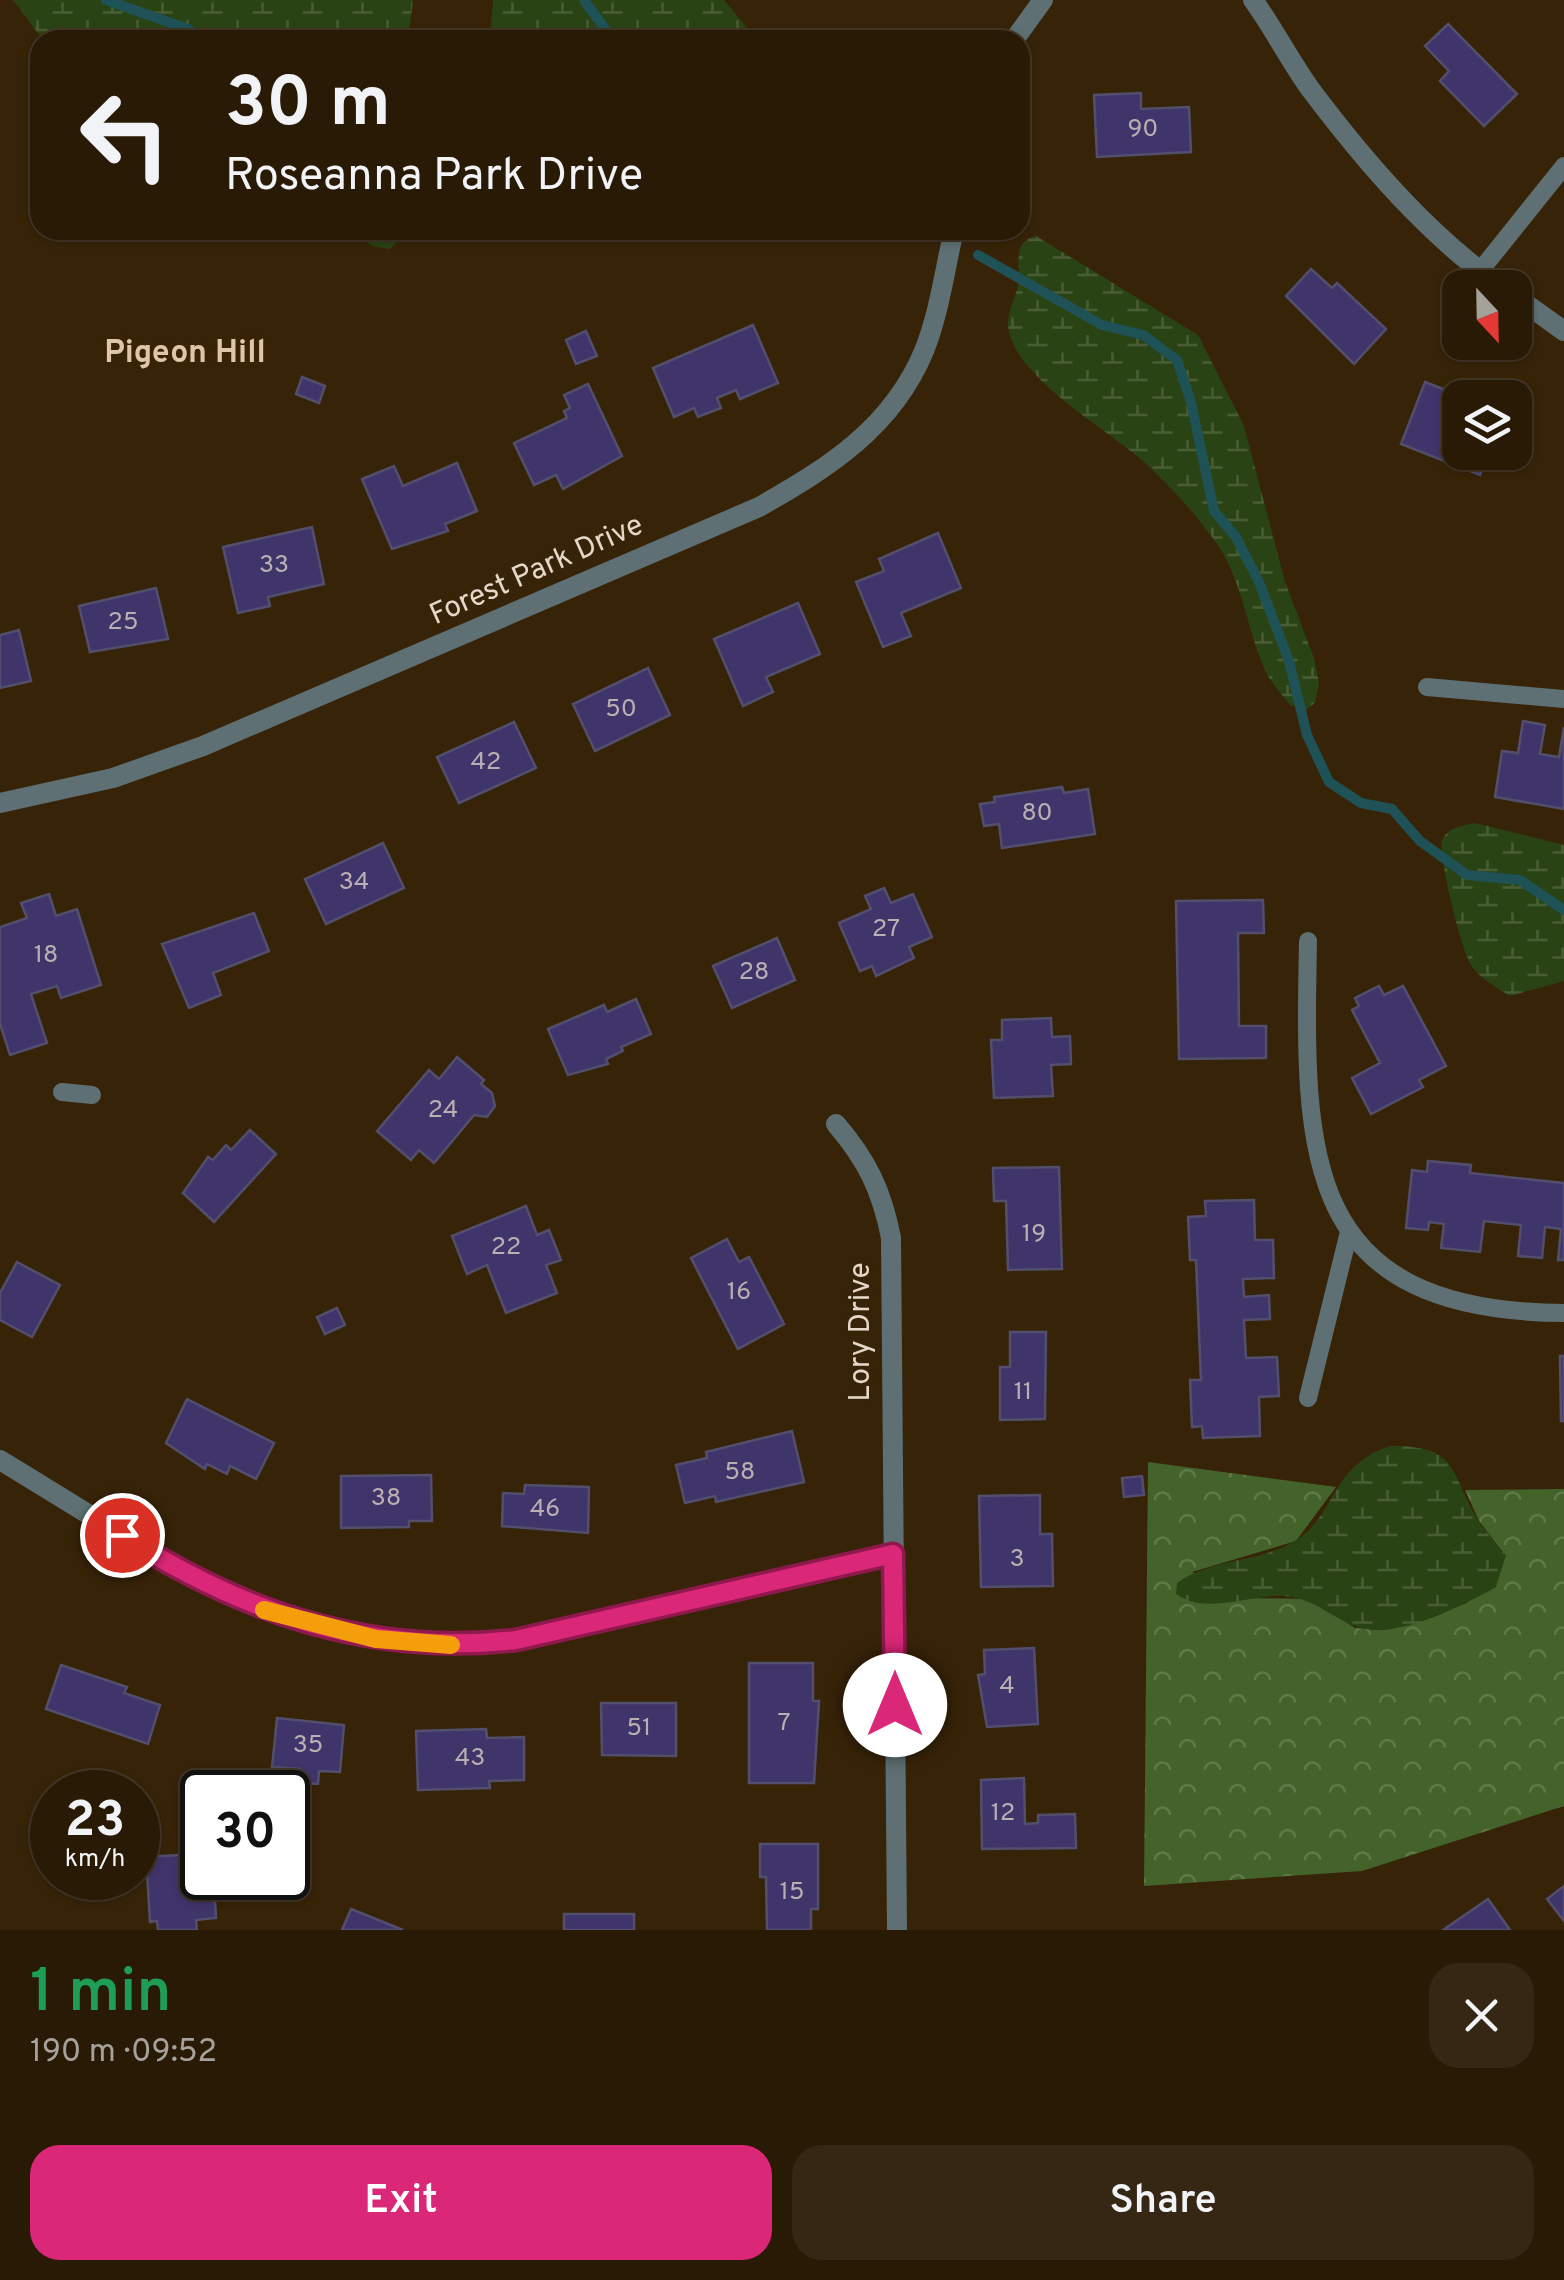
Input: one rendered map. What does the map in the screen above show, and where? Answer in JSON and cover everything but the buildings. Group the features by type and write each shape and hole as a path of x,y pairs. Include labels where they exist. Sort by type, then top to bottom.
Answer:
{"street":[{"path":"1021,30 1043,0"},
{"path":"1253,0 1309,87 1382,178 1478,270"},
{"name":"Forest Park Drive","path":"0,803 112,778 220,739 758,507 831,466 865,438 893,405 924,350 952,240"},
{"path":"1532,308 1564,330"},
{"name":"Lory Drive","path":"836,1124 866,1160 883,1198 891,1238 898,1930"},
{"path":"0,1460 181,1572 255,1608 376,1639 464,1646 516,1640 893,1554"}],"lane":[{"path":"1482,270 1564,166"},
{"path":"1427,686 1564,698"},
{"path":"1308,941 1309,1128 1323,1180 1349,1232 1380,1263 1420,1290 1472,1306 1564,1313"},
{"path":"62,1092 92,1095"},
{"path":"1308,1398 1349,1232"}],"green space":[{"path":"13,0 413,0 409,30 36,30"},
{"path":"493,0 724,0 749,30 491,30"},
{"path":"1036,236 1198,335 1244,426 1285,582 1314,658 1319,683 1315,703 1307,709 1290,705 1266,673 1234,576 1202,524 1143,461 1042,381 1013,343 1008,323 1018,285 1019,253"},
{"path":"362,240 399,240 390,249"},
{"path":"1475,823 1564,845 1564,981 1510,996 1473,968 1457,926 1442,841 1456,828"},
{"path":"1390,1446 1428,1450 1448,1463 1479,1522 1506,1555 1496,1587 1425,1620 1381,1630 1354,1626 1296,1598 1268,1596 1213,1604 1176,1594 1177,1583 1191,1575 1293,1542 1318,1520 1355,1466"},
{"path":"1148,1462 1336,1487 1296,1541 1192,1572 1246,1598 1311,1599 1355,1628 1384,1630 1467,1603 1505,1555 1479,1521 1465,1490 1564,1489 1564,1806 1362,1871 1144,1886"}],"waterway":[{"path":"106,0 189,30"},
{"path":"584,0 606,30"},
{"path":"978,255 1102,325 1143,335 1177,360 1191,402 1214,511 1236,537 1259,582 1289,661 1307,735 1329,782 1361,803 1392,809 1420,841 1467,875 1520,880 1564,910"}],"slow traffic":[{"path":"264,1610 376,1639 451,1645"}],"district":[{"name":"Pigeon Hill","path":"185,354"}],"route":[{"path":"122,1535 181,1572 255,1608 376,1639 464,1646 580,1627 893,1554 895,1705"}]}
